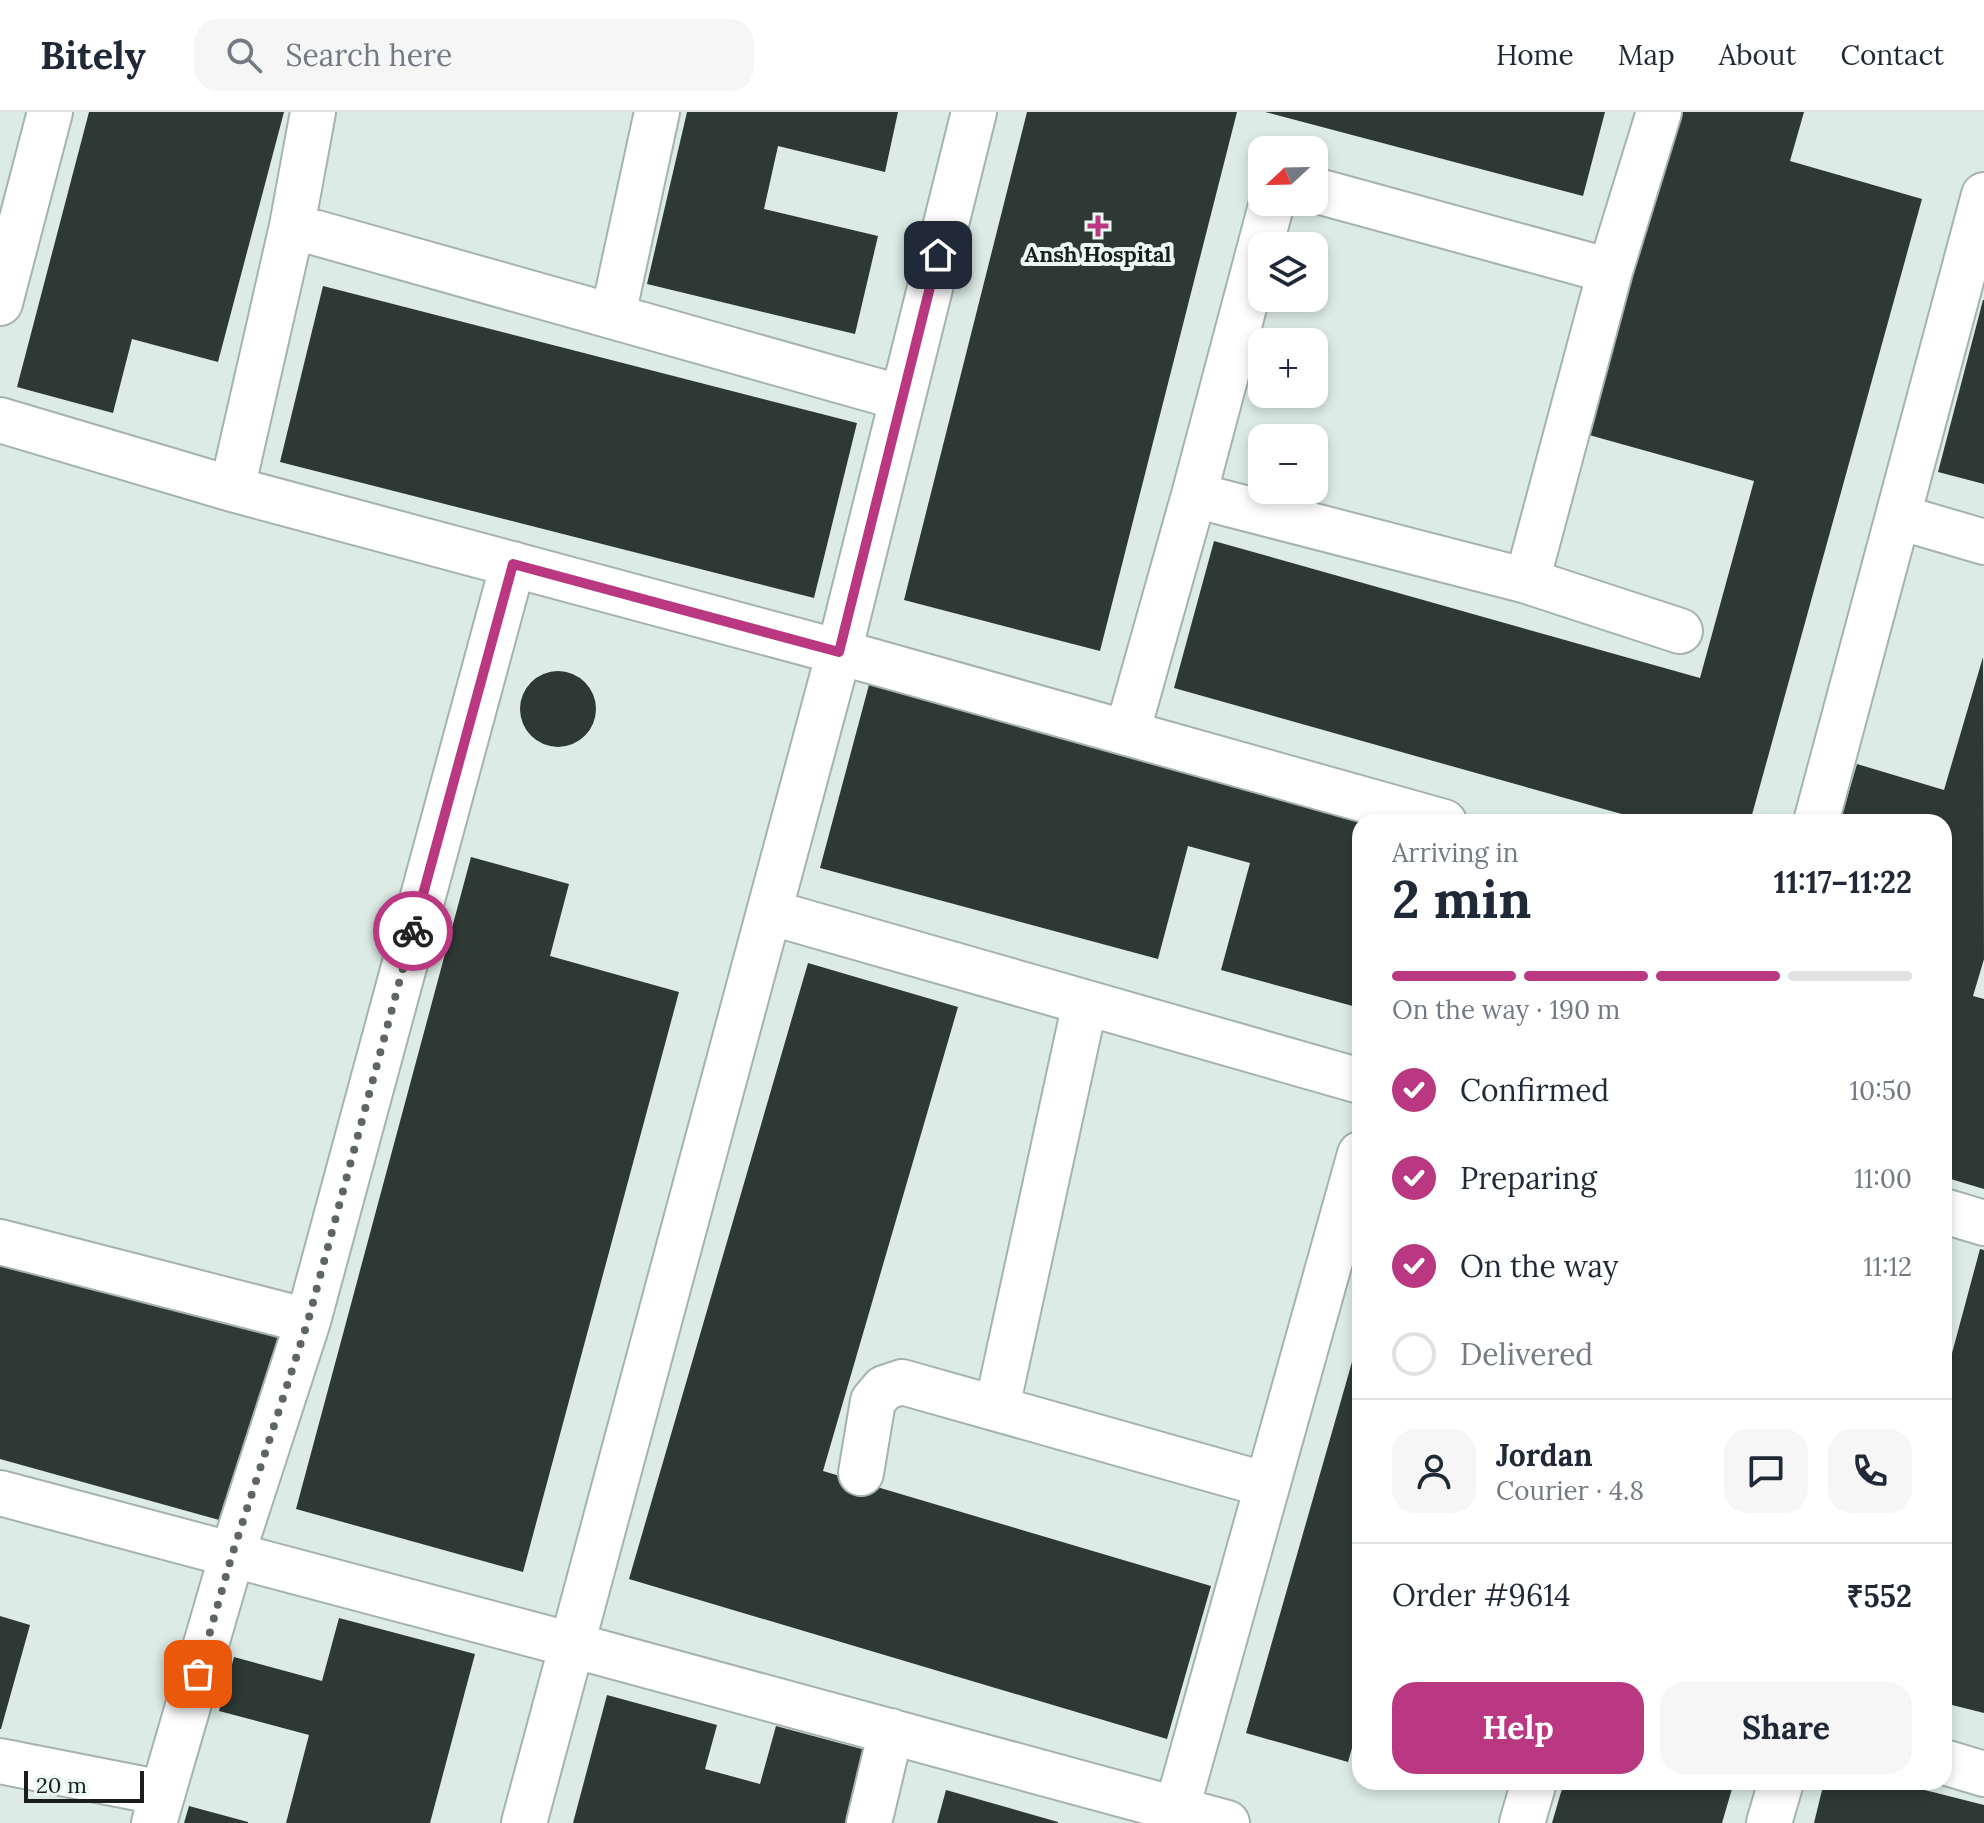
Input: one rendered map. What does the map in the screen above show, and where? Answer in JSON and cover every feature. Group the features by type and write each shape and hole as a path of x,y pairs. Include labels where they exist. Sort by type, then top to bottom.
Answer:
{"street":[{"path":"0,303 14,193 50,112"},
{"path":"232,489 292,226 313,112"},
{"path":"613,315 657,112"},
{"path":"524,1823 839,652 974,112"},
{"path":"1527,581 1610,271 1659,112"},
{"path":"1328,194 1610,271"},
{"path":"1818,814 1984,195"},
{"path":"1127,733 1268,216"},
{"path":"292,226 902,398"},
{"path":"0,420 232,489 839,652 1416,814"},
{"path":"1194,495 1527,581 1680,631"},
{"path":"1899,517 1984,542"},
{"path":"0,1761 159,1808 232,1555 308,1321 513,564"},
{"path":"769,912 1352,1079"},
{"path":"997,1407 1085,1003"},
{"path":"1177,1808 1352,1182"},
{"path":"1952,1214 1984,1223"},
{"path":"0,1242 308,1321"},
{"path":"861,1473 873,1401 884,1388 902,1382 1267,1485"},
{"path":"0,1493 1227,1823"},
{"path":"869,1823 891,1731"},
{"path":"1952,1764 1984,1774"},
{"path":"1522,1823 1532,1790"},
{"path":"1769,1823 1779,1790"}],"building":[{"path":"89,112 284,112 218,362 132,339 113,413 17,387"},
{"path":"687,112 898,112 885,172 778,146 764,209 878,236 855,334 647,284"},
{"path":"1027,112 1237,112 1100,651 904,600"},
{"path":"1265,112 1605,112 1583,196"},
{"path":"1678,112 1804,112 1790,161 1922,199 1752,814 1622,814 1174,688 1214,541 1700,678 1754,481 1589,435"},
{"path":"323,286 857,423 814,598 280,462"},
{"path":"1984,300 1984,484 1938,472"},
{"path":"1983,657 1984,959 1973,996 1984,999 1984,1189 1952,1179 1952,814 1842,814 1857,764 1944,790"},
{"path":"558,671 573,674 585,682 593,694 596,709 593,724 585,736 573,744 558,747 543,744 531,736 523,724 520,709 523,694 531,682 543,674"},
{"path":"870,681 1355,814 1352,814 1352,1006 1221,970 1250,863 1188,846 1158,959 820,868"},
{"path":"471,857 569,884 550,956 679,992 523,1572 296,1509"},
{"path":"808,963 958,1007 823,1471 1211,1586 1167,1739 629,1579"},
{"path":"1980,1249 1984,1250 1984,1713 1952,1705 1952,1353"},
{"path":"0,1256 281,1334 230,1523 0,1459"},
{"path":"1352,1362 1352,1748 1348,1762 1246,1733"},
{"path":"0,1616 30,1625 1,1729 0,1729"},
{"path":"339,1618 475,1654 430,1823 286,1823 309,1735 219,1711 234,1657 322,1681"},
{"path":"607,1695 717,1725 705,1769 760,1784 776,1726 873,1752 853,1823 573,1823"},
{"path":"946,1790 1058,1822 1058,1823 937,1823"},
{"path":"1562,1790 1732,1790 1722,1823 1552,1823"},
{"path":"1822,1790 1925,1790 1984,1805 1984,1823 1814,1823"},
{"path":"189,1806 248,1822 248,1823 184,1823"}],"way so far":[{"path":"198,1674 232,1555 308,1321 413,931"}],"place":[{"name":"Ansh Hospital","path":"1098,226"}],"route":[{"path":"413,931 513,564 839,652 938,255"}]}
